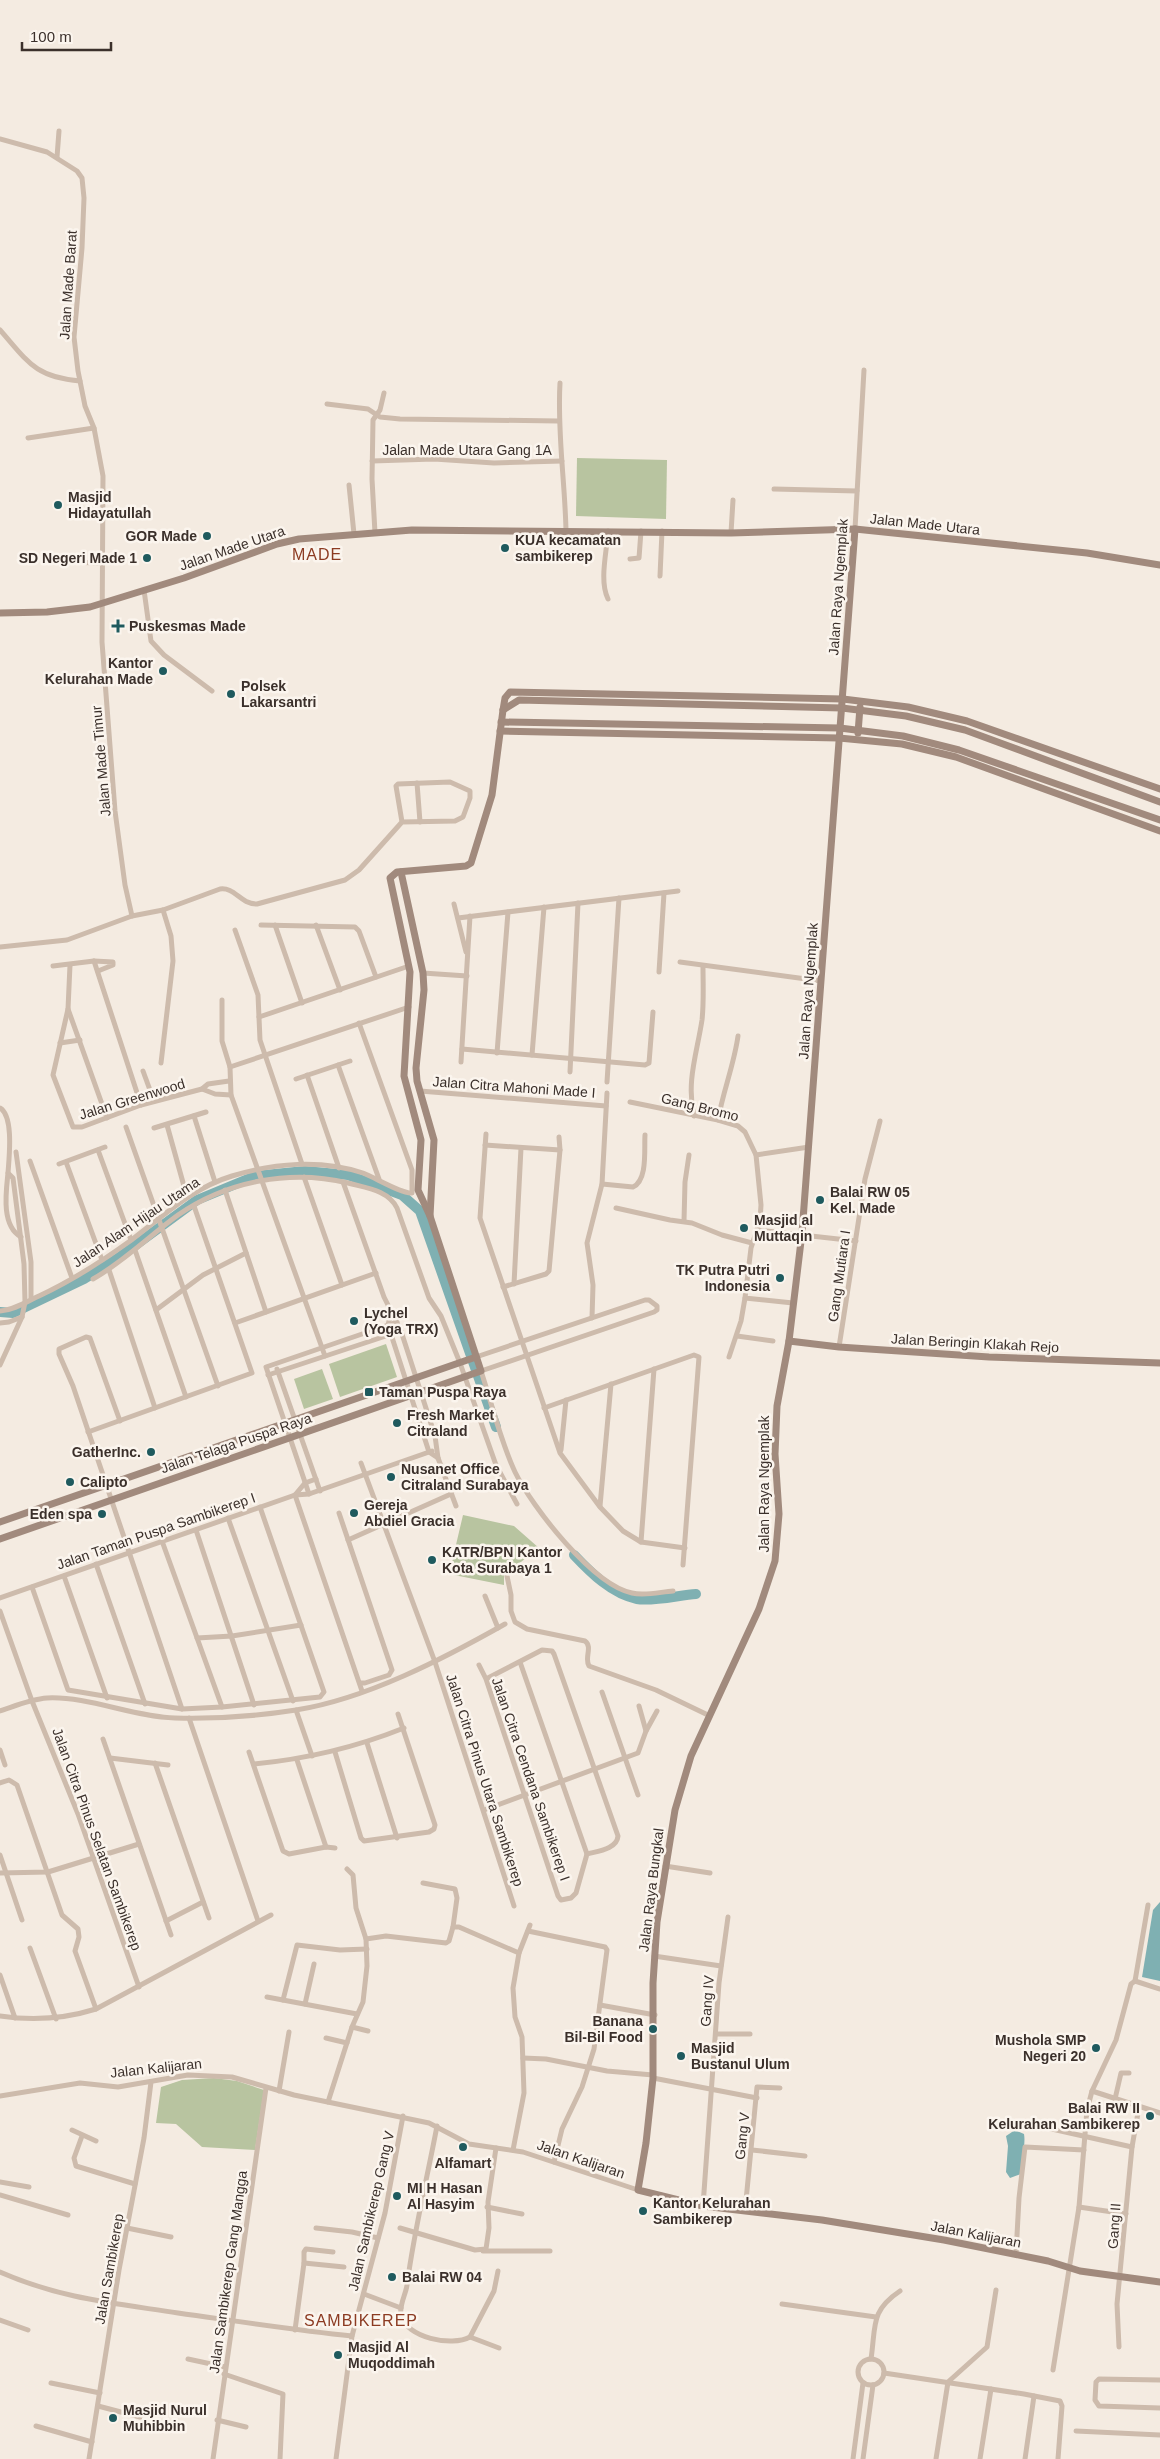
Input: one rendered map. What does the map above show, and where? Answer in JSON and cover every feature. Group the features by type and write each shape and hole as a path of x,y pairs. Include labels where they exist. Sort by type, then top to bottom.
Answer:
{"main road":[{"name":"Jalan Made Utara","path":"0,613 47,612 102,604 277,544 299,539 412,530 731,533 855,530 1087,553 1160,565"},
{"name":"Jalan Raya Ngemplak","path":"758,1609 775,1561 779,1514 776,1424 789,1341 802,1233 855,530"},
{"path":"479,1372 430,1216 420,1195 418,1183 421,1140 403,1068 409,1007 409,966 390,882 392,875 401,872 466,866 471,862 492,796 502,710 505,698 513,691 843,698 908,707 967,721 1160,789"},
{"path":"502,710 519,700 842,708 906,716 965,730 1160,802"},
{"path":"858,739 861,700"},
{"path":"501,722 840,728 903,736 959,750 1160,820"},
{"path":"500,731 839,738 902,744 956,758 1160,831"},
{"path":"401,872 423,972 424,990 416,1068 420,1091 434,1140 430,1216"},
{"path":"420,1195 430,1194"},
{"name":"Jalan Beringin Klakah Rejo","path":"789,1341 840,1347 1051,1361 1160,1363"},
{"name":"Jalan Telaga Puspa Raya","path":"0,1522 474,1358"},
{"name":"Jalan Telaga Puspa Raya","path":"0,1539 479,1372"},
{"name":"Jalan Raya Bungkal","path":"638,2190 646,2143 653,2076 654,1956 665,1866 683,1778 758,1609"},
{"name":"Jalan Kalijaran","path":"638,2190 703,2206 861,2226 1016,2254 1080,2271 1160,2282"}],"street":[{"path":"57,157 59,131"},
{"name":"Jalan Made Barat","path":"0,138 42,150 57,157 77,171 83,181 82,248 74,338 80,381 94,428 103,476 102,604"},
{"path":"0,330 36,369 52,377 80,381"},
{"name":"Jalan Raya Ngemplak","path":"855,530 864,370"},
{"path":"560,383 558,421 566,531"},
{"path":"375,533 372,461 373,420 380,410 384,393"},
{"path":"328,404 368,409 382,417 400,419 558,421"},
{"path":"28,438 94,428"},
{"name":"Jalan Made Utara Gang 1A","path":"372,461 434,459 494,463 562,462"},
{"path":"349,485 354,534"},
{"path":"774,489 857,491"},
{"path":"731,533 733,500"},
{"path":"608,531 605,573 605,593 608,599"},
{"path":"630,559 639,558 641,531"},
{"path":"660,576 662,531"},
{"path":"45,558 60,562 103,563"},
{"path":"144,590 151,641 164,655 212,691"},
{"name":"Jalan Made Timur","path":"102,604 102,642 111,733 115,812 125,886 132,916"},
{"path":"0,947 67,940 132,916 163,910 220,889 230,889 246,903 257,904 335,884 359,870 402,822 460,819 463,816 471,793 468,788 450,782 396,786 402,822"},
{"path":"417,783 420,822"},
{"path":"458,918 678,891"},
{"path":"659,972 664,893"},
{"path":"607,1082 618,898"},
{"path":"570,1072 578,903"},
{"path":"454,904 468,958"},
{"path":"532,1055 544,907"},
{"path":"161,1064 173,961 171,936 163,910"},
{"path":"496,1053 508,912"},
{"path":"461,1062 470,916"},
{"path":"260,924 316,924 355,927 359,931 376,977"},
{"path":"316,924 340,990"},
{"path":"276,925 302,1003"},
{"path":"235,930 258,995 260,1040 302,1164"},
{"path":"94,961 141,1105"},
{"path":"53,966 94,961 113,963 98,972"},
{"path":"680,962 821,982"},
{"path":"70,965 68,1008 60,1043 80,1040"},
{"path":"258,1017 409,966"},
{"path":"694,1116 690,1099 690,1086 702,1017 703,966"},
{"path":"423,972 467,976"},
{"path":"222,1000 222,1041 230,1067 231,1095 325,1356"},
{"path":"230,1067 409,1007"},
{"path":"68,1008 107,1118"},
{"path":"462,1049 645,1065 649,1063 652,1012"},
{"name":"Jalan Alam Hijau Utama","path":"24,1309 31,1299 102,1260 187,1197 216,1182 259,1171 302,1164 339,1168 379,1179 409,1193 413,1191 412,1170 359,1023"},
{"path":"718,1120 722,1096 736,1051 738,1036"},
{"name":"Jalan Greenwood","path":"60,1043 53,1075 70,1125 77,1128 154,1101 202,1090 215,1094 231,1095"},
{"path":"296,1079 350,1061"},
{"path":"338,1065 379,1179"},
{"path":"143,1071 154,1101"},
{"path":"307,1075 339,1168"},
{"name":"Jalan Greenwood","path":"202,1090 208,1084 229,1081"},
{"name":"Jalan Citra Mahoni Made I","path":"420,1091 606,1106"},
{"path":"592,1318 593,1285 587,1243 602,1184 607,1093"},
{"name":"Gang Bromo","path":"630,1102 718,1120 743,1130 756,1155"},
{"path":"0,1108 5,1111 7,1117 10,1149 7,1204 9,1224 12,1231 21,1237"},
{"path":"154,1128 206,1112"},
{"path":"194,1116 216,1182"},
{"name":"Gang Mutiara I","path":"840,1347 866,1171 880,1121"},
{"path":"167,1125 187,1197"},
{"path":"126,1127 218,1386"},
{"path":"486,1134 480,1218 560,1453 600,1507 623,1531 642,1542 685,1548"},
{"path":"602,1184 633,1187 637,1185 642,1179 645,1135"},
{"path":"503,1287 546,1274 550,1268 560,1150 559,1137"},
{"path":"485,1145 560,1150"},
{"path":"59,1164 105,1147"},
{"path":"729,1358 737,1336 745,1298 752,1243 757,1230 761,1205 756,1155 809,1147"},
{"path":"514,1284 521,1148"},
{"path":"98,1150 131,1240"},
{"path":"16,1152 31,1262 31,1299"},
{"path":"684,1221 685,1182 689,1155"},
{"path":"30,1161 72,1278"},
{"path":"66,1162 102,1260"},
{"path":"0,1365 24,1309 25,1274 21,1237 13,1178 8,1173"},
{"path":"304,1177 342,1285"},
{"path":"93,1279 109,1270 162,1227 194,1206 225,1190 262,1180 304,1177 342,1182 390,1197 397,1208 429,1298 441,1316 461,1363 496,1465 517,1504"},
{"path":"342,1182 391,1313 401,1331 435,1436 438,1458 456,1506"},
{"path":"225,1190 266,1312"},
{"path":"88,1432 252,1373 194,1206"},
{"path":"616,1208 670,1220 684,1221 752,1243"},
{"path":"757,1230 802,1233 856,1241"},
{"path":"135,1250 186,1397"},
{"path":"156,1310 184,1288 216,1268 246,1253"},
{"path":"109,1270 155,1408"},
{"path":"235,1323 376,1273"},
{"path":"745,1298 793,1303"},
{"path":"474,1358 647,1300 658,1308 654,1312 479,1372 515,1472 530,1496 566,1544 597,1573 625,1591 638,1594 673,1591"},
{"path":"0,1311 24,1309"},
{"path":"0,1323 9,1322 24,1309"},
{"path":"391,1313 388,1325 390,1334 410,1396 429,1452 438,1458"},
{"path":"309,1494 266,1367 397,1322"},
{"path":"268,1375 401,1331"},
{"path":"737,1336 773,1341"},
{"path":"120,1421 89,1337 58,1351 88,1432 182,1709"},
{"path":"544,1408 694,1355 700,1358 683,1565"},
{"path":"275,1364 320,1490 438,1449"},
{"path":"642,1542 654,1369"},
{"path":"600,1507 611,1384"},
{"path":"560,1453 566,1400"},
{"path":"425,1440 435,1436"},
{"name":"Jalan Citra Pinus Utara Sambikerep","path":"361,1463 435,1662 514,1906"},
{"path":"316,1479 305,1483 295,1495 361,1683 362,1691"},
{"name":"Jalan Taman Puspa Sambikerep I","path":"0,1598 295,1495 309,1494 320,1490"},
{"path":"348,1540 452,1494"},
{"path":"32,1587 68,1690 182,1709 254,1705 320,1697 324,1692 260,1507"},
{"path":"339,1513 392,1670 389,1675 361,1683"},
{"path":"228,1518 293,1701"},
{"path":"196,1530 254,1705"},
{"path":"162,1541 222,1707"},
{"path":"96,1564 144,1704"},
{"path":"64,1576 107,1698"},
{"path":"507,1576 512,1616 523,1628 585,1641 588,1643 587,1663 589,1666 656,1690 710,1716"},
{"path":"486,1596 498,1628"},
{"name":"Jalan Citra Pinus Selatan Sambikerep","path":"0,1611 32,1701 94,1859 139,1987"},
{"path":"197,1638 232,1636 301,1624"},
{"path":"0,1711 47,1698 69,1700 146,1714 189,1718 296,1710 351,1696 435,1662 505,1624"},
{"path":"486,1679 542,1650 552,1651 618,1836 617,1842 613,1846 587,1854 520,1662"},
{"name":"Jalan Citra Cendana Sambikerep I","path":"479,1665 486,1679 526,1794 558,1896 562,1900 571,1898 576,1893 587,1854"},
{"path":"602,1692 638,1795"},
{"path":"639,1706 646,1731"},
{"path":"296,1710 312,1756"},
{"path":"484,1810 625,1759 641,1749 646,1731 657,1711"},
{"path":"335,1752 360,1838 369,1841 430,1832 434,1829 434,1825 398,1714"},
{"path":"189,1718 258,1921"},
{"path":"254,1764 297,1760 335,1752 367,1743 404,1728"},
{"path":"103,1739 171,1936"},
{"path":"367,1743 397,1838"},
{"path":"0,1750 5,1766"},
{"path":"249,1752 283,1851 289,1854 326,1847 335,1848"},
{"path":"110,1758 168,1765"},
{"path":"297,1760 326,1847"},
{"path":"155,1764 209,1918"},
{"path":"0,1783 9,1780 17,1785 62,1915 78,1929 79,1936 76,1951 96,2009"},
{"path":"3,1873 48,1872 140,1844"},
{"path":"0,1854 3,1873 22,1920"},
{"path":"665,1866 710,1873"},
{"path":"328,2102 364,1996 366,1939 356,1908 353,1875 347,1869"},
{"path":"366,1939 386,1936 446,1943 449,1941 457,1898 455,1889 423,1883"},
{"path":"166,1921 203,1902"},
{"path":"1053,2370 1068,2267 1079,2208 1087,2110 1092,2090 1116,2040 1131,1984 1135,1981 1148,1905"},
{"path":"0,2016 56,2018 76,2016 96,2009 271,1915"},
{"name":"Gang IV","path":"703,2206 721,1966 728,1917"},
{"path":"453,1927 469,1931 519,1953"},
{"path":"513,2150 524,2101 522,2037 513,2002 514,1978 519,1953 529,1928 606,1948 600,2005 589,2067 562,2129 554,2162"},
{"path":"284,2000 297,1945 340,1950 367,1949"},
{"path":"30,1948 56,2018"},
{"path":"654,1956 721,1966"},
{"path":"305,2004 314,1964"},
{"path":"0,1975 15,2018"},
{"path":"1135,1981 1160,1989"},
{"path":"267,1997 357,2014"},
{"path":"600,2005 655,2015"},
{"path":"352,2027 368,2032"},
{"path":"279,2091 288,2032"},
{"path":"716,2034 750,2034"},
{"path":"326,2038 347,2043"},
{"path":"523,2058 546,2059 653,2076 757,2098"},
{"path":"1115,2099 1121,2073 1129,2073"},
{"name":"Jalan Kalijaran","path":"0,2096 80,2083 118,2087 188,2075 225,2076 279,2091 403,2116 437,2126 469,2144 513,2150 638,2190"},
{"name":"Jalan Sambikerep","path":"89,2459 145,2131 151,2082"},
{"name":"Gang V","path":"745,2211 758,2086 780,2088"},
{"name":"Jalan Sambikerep Gang Mangga","path":"213,2459 217,2420 266,2088"},
{"path":"1092,2090 1160,2113"},
{"name":"Gang II","path":"1119,2347 1117,2304 1132,2147 1139,2107"},
{"name":"Jalan Sambikerep Gang V","path":"336,2459 352,2336 385,2213 403,2116"},
{"path":"437,2126 415,2234 407,2287 400,2314 408,2325 430,2338 447,2342 459,2342 470,2337 494,2291 498,2271"},
{"path":"1043,2127 1132,2147"},
{"path":"72,2130 96,2141"},
{"path":"82,2136 74,2158 76,2166 135,2184"},
{"path":"1016,2254 1019,2198 1025,2147 1084,2150"},
{"path":"485,2249 488,2207 496,2148"},
{"path":"752,2150 805,2156"},
{"path":"0,2182 30,2187"},
{"path":"0,2195 68,2215"},
{"path":"488,2207 522,2214"},
{"path":"1079,2208 1126,2214"},
{"path":"127,2228 171,2237"},
{"path":"316,2228 352,2232 378,2238"},
{"path":"400,2228 415,2234 485,2249 550,2251"},
{"path":"295,2330 304,2252 306,2249 332,2252"},
{"path":"304,2263 344,2267"},
{"path":"0,2272 59,2294 114,2304 295,2330 352,2336"},
{"path":"1160,2277 1160,2282"},
{"path":"936,2459 948,2382 987,2348 996,2290"},
{"path":"871,2359 876,2317 883,2304 900,2291"},
{"path":"364,2294 401,2308"},
{"path":"782,2304 876,2317"},
{"path":"0,2320 28,2330"},
{"path":"470,2337 500,2348"},
{"path":"188,2359 225,2367"},
{"path":"871,2359 879,2362 884,2373 878,2383 873,2385 863,2382 859,2377 858,2368 863,2361 871,2359"},
{"path":"884,2373 1053,2399 1060,2402 1062,2406 1058,2459"},
{"path":"224,2374 283,2394 280,2459"},
{"path":"1160,2380 1103,2379 1096,2382 1095,2400 1099,2406 1160,2408"},
{"path":"853,2459 863,2382"},
{"path":"51,2383 100,2393"},
{"path":"863,2459 873,2385"},
{"path":"980,2459 991,2389"},
{"path":"1025,2459 1034,2396"},
{"path":"98,2406 140,2416"},
{"path":"217,2420 246,2427"},
{"path":"36,2426 92,2442"},
{"path":"1076,2431 1160,2435"}],"green space":[{"path":"577,458 667,460 666,519 576,516"},
{"path":"386,1344 397,1377 340,1397 329,1364"},
{"path":"322,1369 333,1399 304,1409 294,1379"},
{"path":"463,1515 514,1526 539,1548 504,1575 504,1585 454,1575 451,1566"},
{"path":"214,2078 237,2081 264,2090 255,2150 202,2147 176,2124 156,2123 161,2087 182,2080"}],"water":[{"path":"1160,1902 1160,1981 1142,1977 1153,1910"},
{"path":"1015,2130 1024,2134 1024,2148 1021,2174 1010,2178 1006,2172 1008,2146 1006,2136"}],"waterway":[{"path":"0,1312 13,1313 84,1279 118,1258 197,1200 255,1176 305,1171 348,1175 402,1195 420,1211 496,1427"},
{"path":"574,1555 611,1588 637,1599 650,1600 696,1594"}],"place":[{"name":"Masjid Hidayatullah","path":"58,505"},
{"name":"GOR Made","path":"207,536"},
{"name":"KUA kecamatan sambikerep","path":"505,548"},
{"name":"SD Negeri Made 1","path":"147,558"},
{"name":"Puskesmas Made","path":"118,626"},
{"name":"Kantor Kelurahan Made","path":"163,671"},
{"name":"Polsek Lakarsantri","path":"231,694"},
{"name":"Balai RW 05 Kel. Made","path":"820,1200"},
{"name":"Masjid al Muttaqin","path":"744,1228"},
{"name":"TK Putra Putri Indonesia","path":"780,1278"},
{"name":"Lychel (Yoga TRX)","path":"354,1321"},
{"name":"Taman Puspa Raya","path":"369,1392"},
{"name":"Fresh Market Citraland","path":"397,1423"},
{"name":"GatherInc.","path":"151,1452"},
{"name":"Nusanet Office Citraland Surabaya","path":"391,1477"},
{"name":"Calipto","path":"70,1482"},
{"name":"Gereja Abdiel Gracia","path":"354,1513"},
{"name":"Eden spa","path":"102,1514"},
{"name":"KATR/BPN Kantor Kota Surabaya 1","path":"432,1560"},
{"name":"Banana Bil-Bil Food","path":"653,2029"},
{"name":"Mushola SMP Negeri 20","path":"1096,2048"},
{"name":"Masjid Bustanul Ulum","path":"681,2056"},
{"name":"Balai RW II Kelurahan Sambikerep","path":"1150,2116"},
{"name":"Alfamart","path":"463,2147"},
{"name":"MI H Hasan Al Hasyim","path":"397,2196"},
{"name":"Kantor Kelurahan Sambikerep","path":"643,2211"},
{"name":"Balai RW 04","path":"392,2277"},
{"name":"Masjid Al Muqoddimah","path":"338,2355"},
{"name":"Masjid Nurul Muhibbin","path":"113,2418"}],"district":[{"name":"MADE","path":"317,554"},
{"name":"SAMBIKEREP","path":"361,2320"}]}
